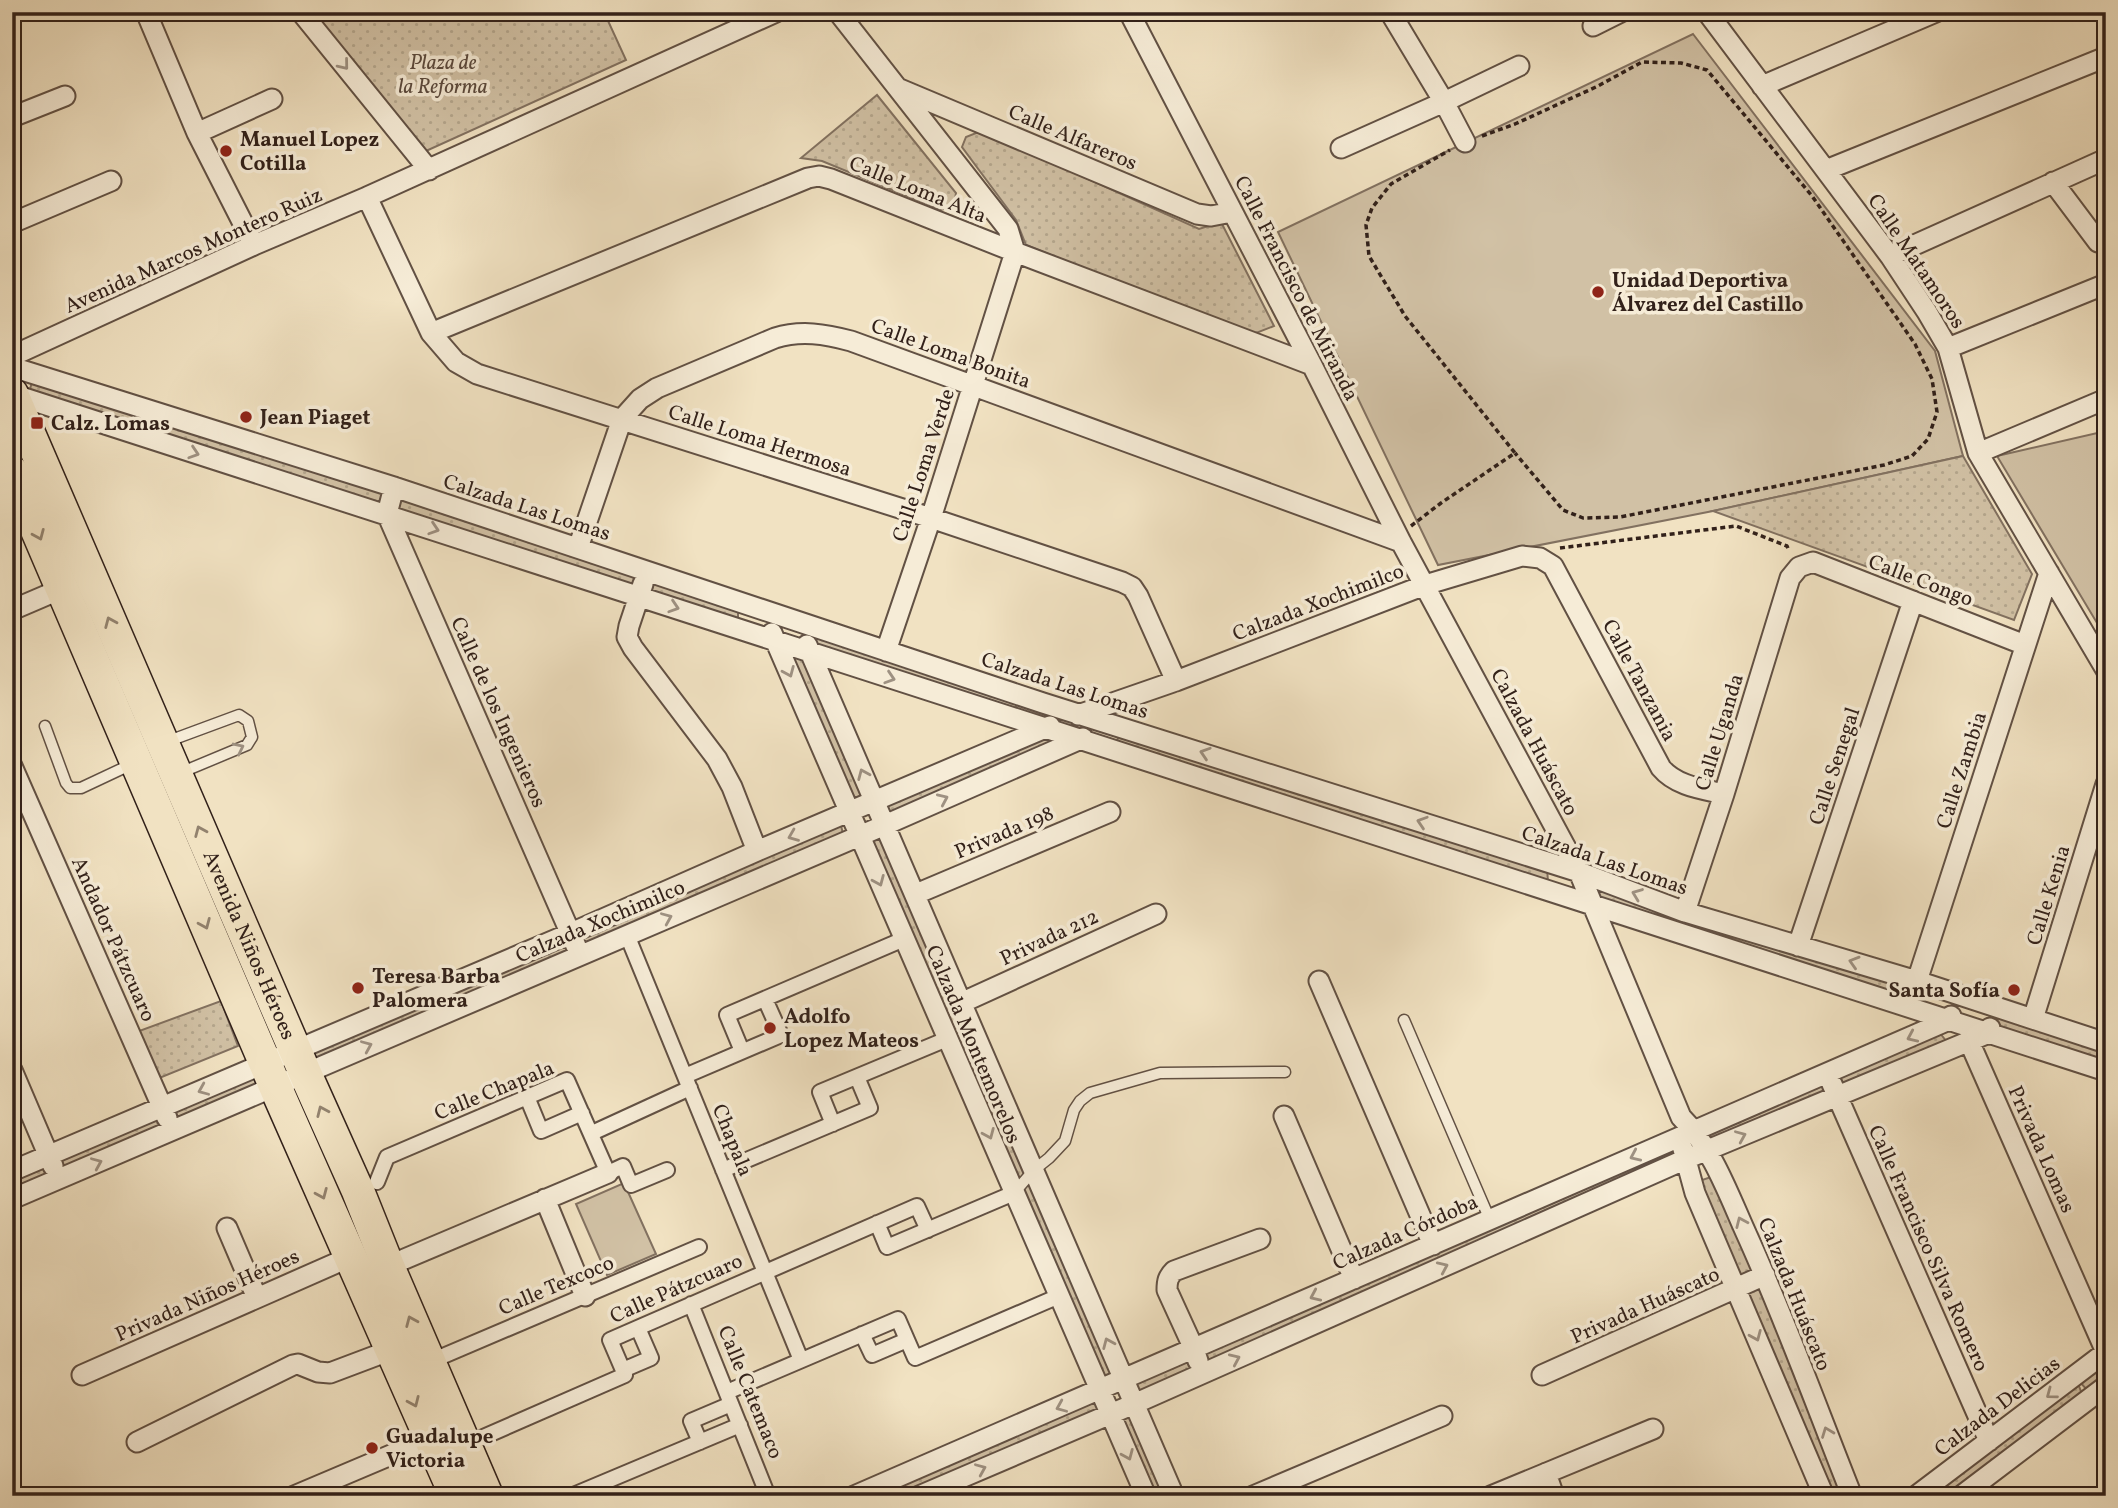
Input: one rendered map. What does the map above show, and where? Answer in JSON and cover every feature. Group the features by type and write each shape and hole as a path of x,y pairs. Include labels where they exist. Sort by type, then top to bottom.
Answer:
{"main road":[{"name":"Avenida Niños Héroes","path":"12,394 358,1191 487,1496"},
{"name":"Avenida Niños Héroes","path":"12,472 270,1075 456,1496"}],"street":[{"path":"146,12 197,133 254,245"},
{"path":"301,12 429,170"},
{"name":"Avenida Marcos Montero Ruiz","path":"12,356 776,12"},
{"name":"Calle Alfareros","path":"838,12 1008,229 1015,252"},
{"name":"Calle Francisco de Miranda","path":"1129,12 1425,585"},
{"path":"1593,26 1621,12"},
{"name":"Calle Matamoros","path":"1707,12 1890,256 1919,300 1948,348 1978,453 2106,670"},
{"path":"1762,86 1936,12"},
{"path":"1397,14 1465,142"},
{"path":"1826,170 2106,57"},
{"path":"1341,148 1518,66"},
{"name":"Calle Alfareros","path":"899,89 1197,214 1211,216 1231,212"},
{"path":"12,117 65,96"},
{"path":"197,133 272,99"},
{"path":"1890,256 2106,159"},
{"name":"Calle Loma Alta","path":"431,333 813,176 831,179 1312,365"},
{"path":"12,223 111,181"},
{"path":"2053,182 2098,242"},
{"name":"Calle Loma Hermosa","path":"368,197 431,333 456,362 477,374 931,518 1128,584 1138,596 1176,681"},
{"name":"Calle Loma Verde","path":"886,651 1015,252"},
{"path":"1948,348 2106,284"},
{"name":"Calle Loma Bonita","path":"578,548 622,419 640,399 657,388 775,338 819,333 851,341 1401,542"},
{"name":"Calzada Las Lomas","path":"12,367 394,487 1104,722 1579,872 1685,912 1917,981 2106,1043"},
{"path":"12,394 2106,1071"},
{"path":"1978,453 2106,399"},
{"path":"387,514 394,487"},
{"name":"Calle de los Ingenieros","path":"387,514 579,954"},
{"name":"Calzada Xochimilco","path":"12,1199 173,1130 270,1075 571,933 1045,728 1176,681 1425,585 1522,556 1540,558"},
{"name":"Calle Tanzania","path":"1540,558 1553,566 1661,768 1679,783 1724,794"},
{"name":"Calle Congo","path":"1800,568 1812,562 2025,646"},
{"name":"Calle Uganda","path":"1685,912 1790,578 1800,568"},
{"path":"647,571 627,637 717,759 732,787 757,851"},
{"name":"Calle Zambia","path":"1917,981 2049,573"},
{"name":"Calzada Huáscato","path":"1425,585 1579,872 1685,1128 1706,1151 1722,1178 1765,1275 1852,1496"},
{"path":"12,610 61,589"},
{"name":"Calle Senegal","path":"1798,946 1913,601"},
{"name":"Calzada Montemorelos","path":"761,609 1146,1496"},
{"name":"Calzada Montemorelos","path":"797,621 1174,1496"},
{"name":"Calzada Xochimilco","path":"300,1062 627,935 1080,740 1104,722 1115,701"},
{"name":"Andador Pátzcuaro","path":"15,778 173,1130"},
{"name":"Calle Kenia","path":"2033,1019 2106,784"},
{"name":"Privada 198","path":"916,894 1110,812"},
{"name":"Privada 212","path":"961,1003 1156,914"},
{"name":"Chapala","path":"627,935 801,1360"},
{"path":"742,1051 727,1015 904,939"},
{"path":"1319,981 1433,1245"},
{"path":"1949,1020 1960,995"},
{"path":"592,1133 742,1051 781,1035 765,999"},
{"path":"1989,1033 1997,1007"},
{"name":"Calzada Córdoba","path":"855,1496 1388,1265 1685,1128 1827,1074 1949,1020"},
{"path":"924,1495 1686,1159 1989,1033"},
{"path":"833,1124 820,1092 947,1039"},
{"name":"Privada Lomas","path":"1969,1041 2106,1352"},
{"path":"12,1070 57,1180"},
{"name":"Calle Francisco Silva Romero","path":"1827,1074 1989,1441"},
{"name":"Calzada Xochimilco","path":"12,1171 163,1107 270,1075"},
{"path":"723,1170 870,1108 857,1077"},
{"name":"Calle Chapala","path":"377,1182 387,1157 567,1080 608,1173"},
{"path":"970,1091 995,1080"},
{"path":"527,1097 541,1130 582,1113"},
{"path":"1284,1116 1354,1279"},
{"name":"Calzada Huáscato","path":"1685,1128 1686,1159 1695,1193 1824,1496"},
{"path":"388,1266 623,1166 631,1185 667,1170"},
{"path":"877,1223 887,1247 1014,1194"},
{"path":"545,1199 584,1296"},
{"name":"Calle Pátzcuaro","path":"623,1370 610,1340 917,1206 928,1230"},
{"path":"227,1228 257,1298"},
{"path":"1201,1374 1194,1349 1167,1290 1169,1275 1260,1239"},
{"name":"Calle Texcoco","path":"429,1362 699,1247"},
{"name":"Privada Niños Héroes","path":"82,1375 349,1257"},
{"path":"1046,1268 1071,1257"},
{"path":"1388,1265 1398,1287"},
{"name":"Privada Huáscato","path":"1542,1375 1765,1275"},
{"path":"700,1442 691,1421 801,1360 898,1318 915,1358 1059,1296"},
{"name":"Calle Catemaco","path":"691,1304 768,1496"},
{"path":"465,1445 625,1375 623,1370 651,1358 639,1328"},
{"path":"862,1334 872,1356 907,1340"},
{"path":"137,1442 293,1365 330,1373 391,1350"},
{"name":"Calzada Delicias","path":"1916,1496 2106,1352"},
{"path":"2074,1376 2089,1399"},
{"path":"1961,1496 2106,1386"},
{"path":"1253,1496 1442,1416"},
{"path":"571,1496 740,1425"},
{"path":"1491,1496 1653,1429"},
{"path":"294,1496 431,1438"},
{"path":"1546,1473 1553,1496"}],"lane":[{"path":"163,743 239,715 248,721 251,737 247,745 176,774"},
{"path":"45,726 70,788 81,788 136,762"},
{"path":"1404,1020 1489,1220"},
{"path":"1014,1194 1034,1170 1065,1141 1074,1110 1090,1093 1160,1073 1285,1072"}],"path":[{"path":"1642,62 1681,63 1707,70 1812,196 1915,344 1932,379 1937,412 1928,439 1912,456 1884,465 1620,517 1583,518 1563,510 1516,453 1405,316 1368,256 1366,225 1372,208 1391,184 1465,142 1527,119 1642,62"},
{"path":"1401,542 1411,526 1516,453"},
{"path":"1540,558 1563,546 1736,526 1787,546 1800,568"}],"green space":[{"name":"Plaza de la Reforma","path":"313,12 604,12 626,60 426,151"},
{"name":"Unidad Deportiva Álvarez del Castillo","path":"1693,34 1935,351 1963,456 1713,511 1438,565 1278,232"},
{"path":"877,95 956,193 954,206 941,210 822,161 801,158"},
{"path":"981,131 1199,229 1221,222 1274,326 1251,335 1026,245 1016,220 962,147 966,137"},
{"path":"33,379 384,484 380,505 27,399"},
{"path":"2106,431 2106,638 1997,456"},
{"path":"1963,456 2032,574 2014,620 1713,511"},
{"path":"392,493 640,569 635,589 387,514"},
{"path":"647,571 738,608 738,621 639,596"},
{"path":"800,629 1019,701 1013,712 811,653"},
{"path":"785,651 806,658 870,804 847,807"},
{"path":"1045,728 1058,740 889,816 885,805"},
{"path":"1120,732 1547,868 1548,882 1116,744"},
{"path":"839,817 843,834 308,1064 295,1051"},
{"path":"882,834 1117,1372 1101,1380 866,841"},
{"path":"1582,880 1929,990 1922,1006 1593,905"},
{"path":"221,1001 238,1046 152,1081 131,1034"},
{"path":"1995,1012 2106,1049 2106,1069 1989,1033"},
{"path":"1939,1032 1947,1042 1708,1142 1699,1128"},
{"path":"259,1073 265,1083 12,1193 12,1176"},
{"path":"1667,1147 1674,1159 1135,1404 1172,1496 1146,1496 1110,1414 1134,1405 1124,1379"},
{"path":"1714,1176 1844,1496 1826,1496 1699,1181"},
{"path":"624,1183 656,1254 607,1275 576,1204"},
{"path":"2106,1353 2106,1381 2090,1393 2076,1378 2083,1397 1954,1496 1920,1496"},
{"path":"1100,1390 1110,1414 913,1496 854,1496"}],"place":[{"name":"Manuel Lopez Cotilla","path":"226,151"},
{"name":"Unidad Deportiva Álvarez del Castillo","path":"1598,292"},
{"name":"Jean Piaget","path":"246,417"},
{"name":"Calz. Lomas","path":"37,423"},
{"name":"Teresa Barba Palomera","path":"358,988"},
{"name":"Santa Sofía","path":"2014,990"},
{"name":"Adolfo Lopez Mateos","path":"770,1028"},
{"name":"Guadalupe Victoria","path":"372,1448"}]}
